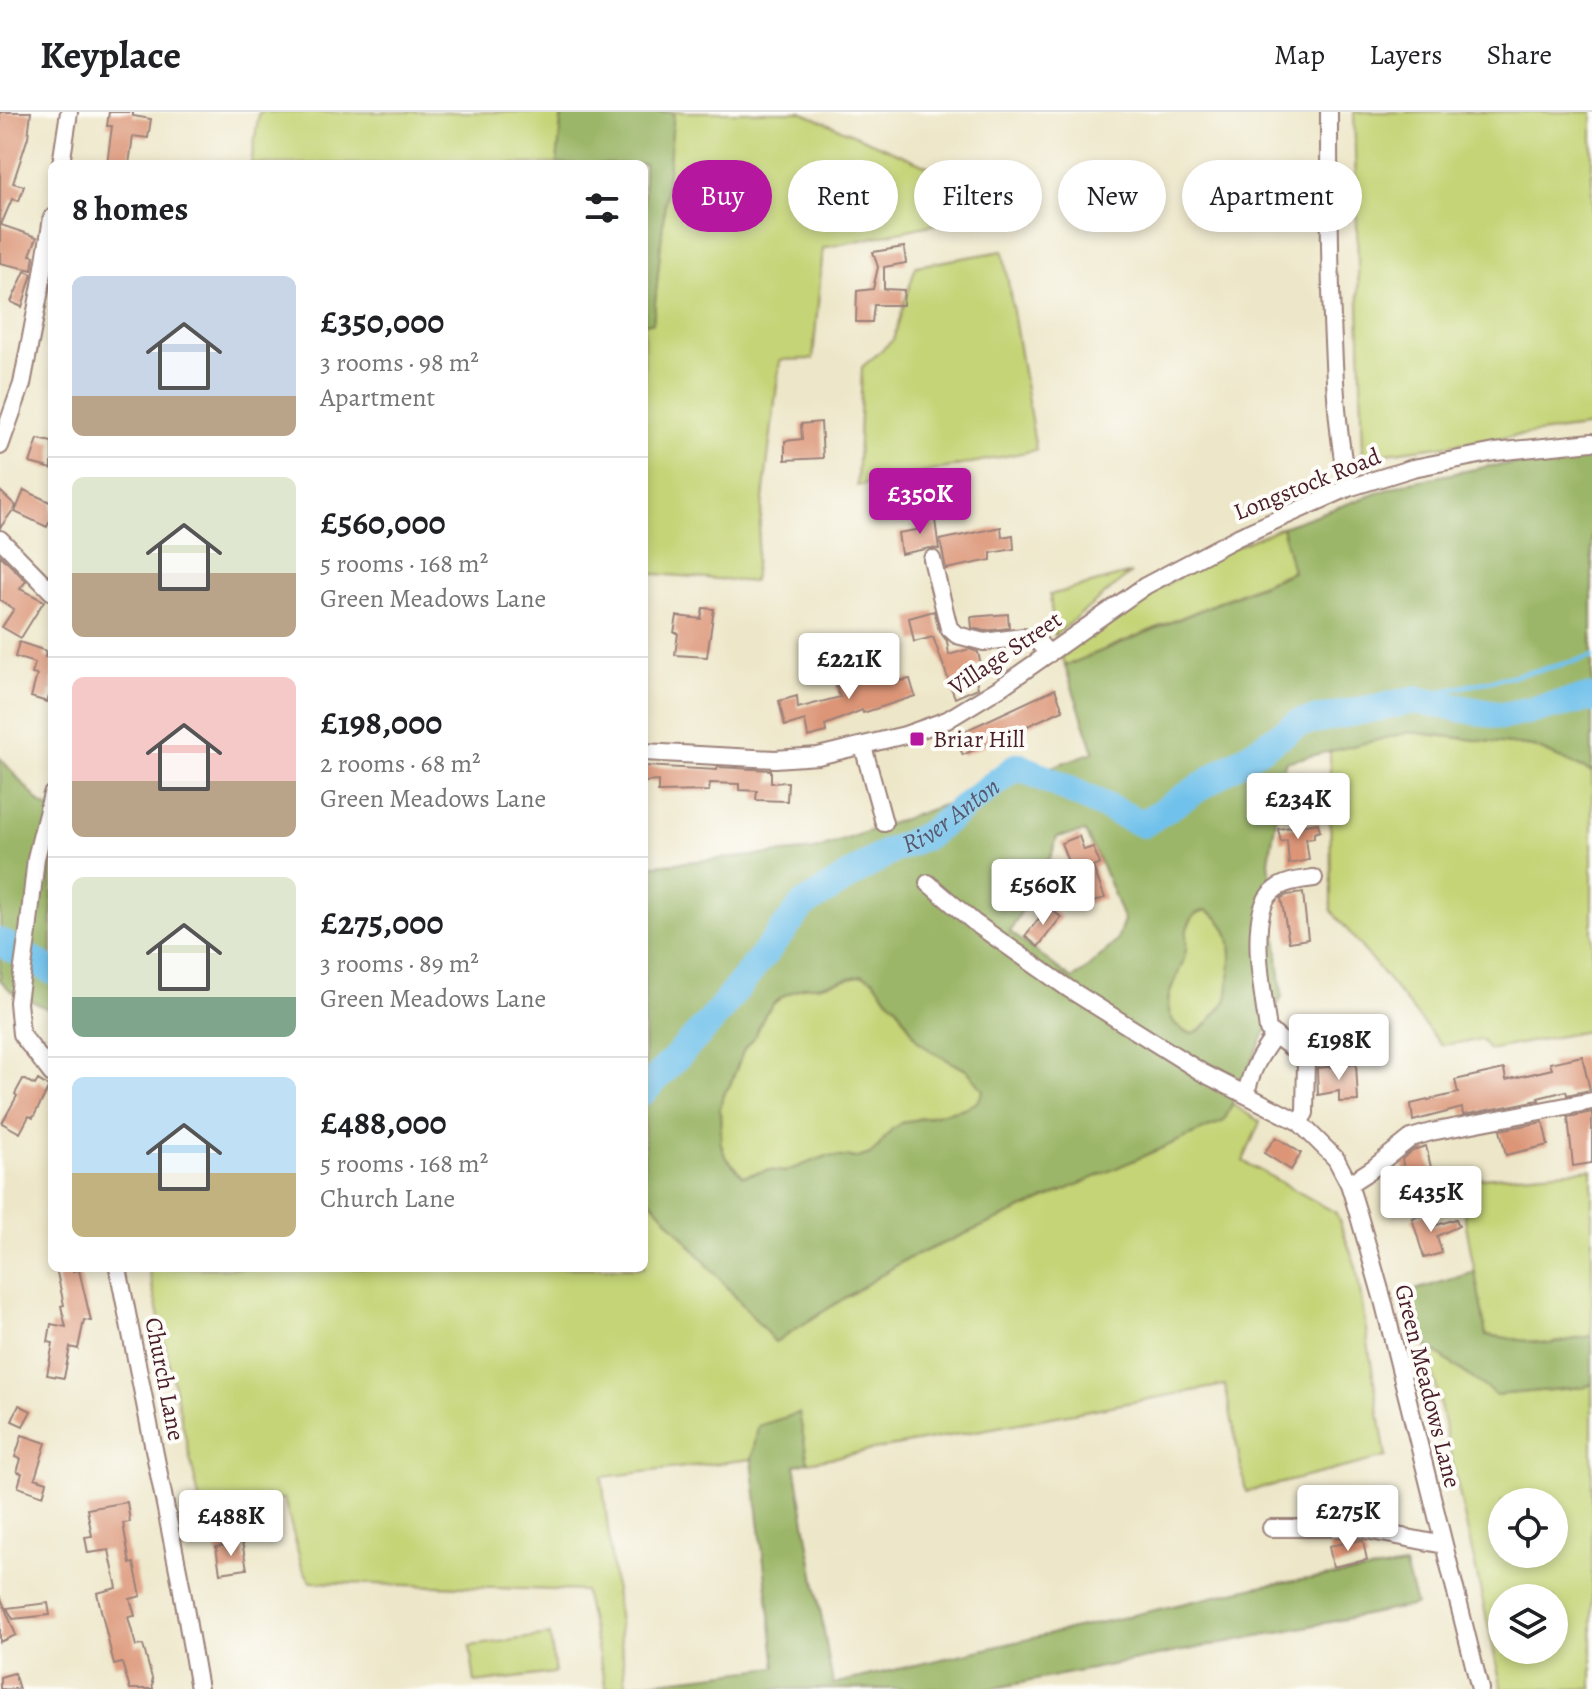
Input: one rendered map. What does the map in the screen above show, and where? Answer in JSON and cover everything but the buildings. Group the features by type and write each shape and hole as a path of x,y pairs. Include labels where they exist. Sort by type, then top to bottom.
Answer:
{"street":[{"path":"62,160 69,112"},
{"path":"1329,112 1329,255 1333,343 1340,446 1348,488"},
{"path":"0,446 22,384 48,242"},
{"name":"Longstock Road","path":"1145,586 1238,537 1348,488 1413,468 1495,452 1592,442"},
{"path":"0,539 48,588"},
{"path":"932,559 949,628 957,635 984,642 1023,637 1038,642 1049,654"},
{"name":"Village Street","path":"648,752 775,759 818,756 905,735 947,720 1001,687 1145,586"},
{"path":"863,746 884,823"},
{"path":"48,810 36,858 18,1002 21,1034 48,1069"},
{"path":"1299,1122 1305,1113 1306,1059 1268,1030 1257,943 1263,902 1273,890 1286,883 1314,878"},
{"name":"Green Meadows Lane","path":"928,883 975,923 1069,989 1203,1073 1299,1122 1336,1159 1349,1184 1384,1304 1480,1689"},
{"path":"1246,1094 1250,1074 1275,1035"},
{"path":"1349,1184 1411,1138 1592,1101"},
{"name":"Church Lane","path":"119,1272 199,1689"},
{"path":"1271,1528 1356,1528 1444,1545"}],"green space":[{"path":"259,112 562,112 557,160 252,160"},
{"path":"562,112 674,112 653,323 648,323 648,160 557,160"},
{"path":"674,112 801,112 914,160 914,229 823,248 813,359 780,360 753,582 648,573 648,323 653,322"},
{"path":"1354,112 1592,112 1592,426 1363,456 1357,232 1362,232 1362,160 1355,160"},
{"path":"1003,251 1036,450 857,486 862,367 893,340 916,266"},
{"path":"1592,457 1592,772 1534,747 1410,732 1285,762 1269,861 1282,996 1224,1121 905,1260 775,1342 648,1197 648,866 815,850 1094,752 1065,666 1293,572 1282,527 1406,483 1490,466","holes":["1085,832 1124,921 1116,942 1072,979 1010,932 1052,854 1057,837","1206,910 1222,923 1230,940 1229,992 1224,1004 1206,1025 1190,1033 1178,1026 1170,1015 1169,997 1184,960 1189,924 1197,913","862,975 873,979 898,1008 918,1041 968,1071 983,1090 982,1094 977,1102 965,1108 901,1123 870,1154 858,1158 827,1156 784,1172 769,1170 743,1176 725,1156 721,1144 720,1107 744,1049 756,1034 765,1014 785,995 806,986"]},
{"path":"1282,527 1293,571 1065,666 1061,657 1097,625 1218,554"},
{"path":"1131,573 1054,636 1050,595"},
{"path":"1410,732 1534,747 1592,772 1592,1030 1489,1050 1482,1040 1441,1045 1331,910 1330,751"},
{"path":"0,758 42,805 48,807 48,1009 11,991 0,980"},
{"path":"1206,910 1222,923 1230,940 1229,992 1224,1004 1206,1025 1190,1033 1176,1025 1171,1016 1169,999 1184,955 1189,924 1195,914"},
{"path":"862,975 873,979 898,1008 918,1041 968,1071 983,1090 980,1097 965,1108 901,1123 870,1154 858,1158 827,1156 784,1172 769,1170 743,1176 725,1156 721,1144 720,1107 744,1049 756,1034 765,1014 785,995 806,986"},
{"path":"1232,1104 1260,1122 1243,1161 1336,1213 1356,1266 1386,1457 1246,1492 1225,1385 808,1462 799,1413 759,1426 752,1459 602,1477 626,1685 606,1688 584,1591 311,1582 302,1567 284,1499 202,1512 149,1272 648,1272 648,1197 775,1342 905,1260 1224,1121"},
{"path":"1592,1169 1592,1336 1549,1344 1486,1335 1458,1180"},
{"path":"1475,1272 1486,1335 1549,1344 1592,1336 1592,1384 1496,1395 1427,1346 1409,1292"},
{"path":"1427,1346 1496,1395 1592,1384 1592,1689 1502,1689 1497,1664 1568,1664 1568,1584 1488,1584 1488,1625"},
{"path":"799,1413 808,1462 795,1465 833,1684 1264,1585 1405,1566 1416,1605 990,1689 606,1689 776,1667 752,1459 758,1426"},
{"path":"550,1635 555,1673 475,1683 470,1646"}],"waterway":[{"path":"1299,723 1592,657"},
{"name":"River Anton","path":"648,1087 711,1021 803,905 888,852 927,835 1018,766 1143,824 1299,723 1415,700 1503,716 1592,699"},
{"name":"River Anton","path":"0,942 48,969"}],"place":[{"name":"Briar Hill","path":"917,739"}]}
